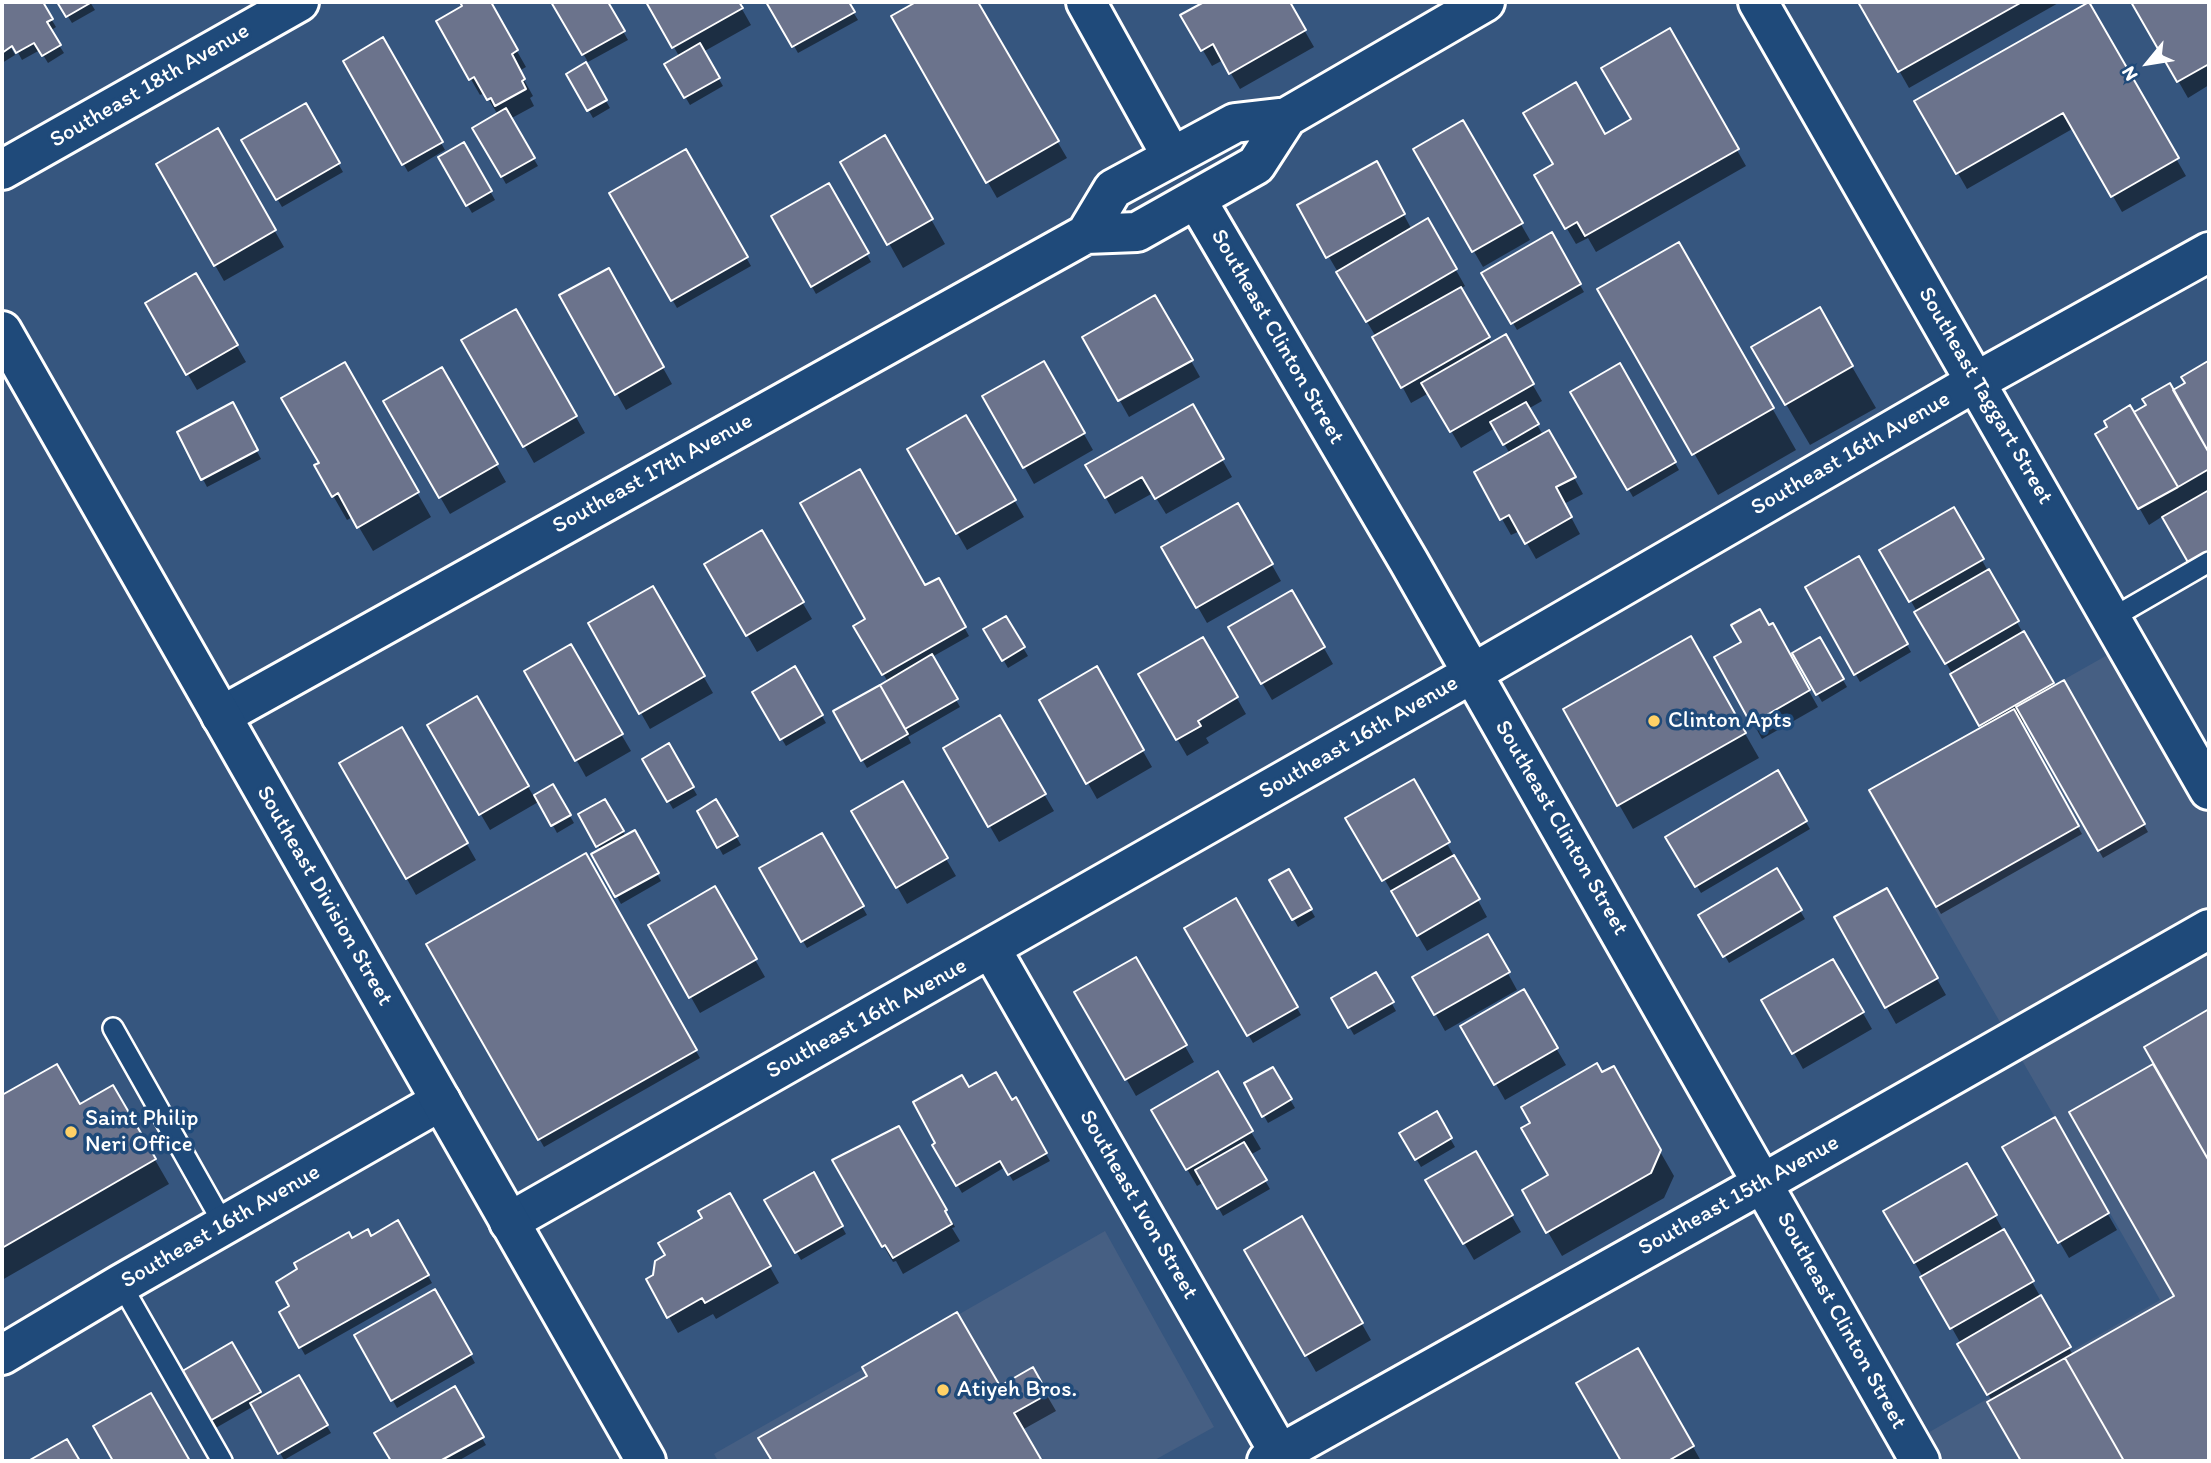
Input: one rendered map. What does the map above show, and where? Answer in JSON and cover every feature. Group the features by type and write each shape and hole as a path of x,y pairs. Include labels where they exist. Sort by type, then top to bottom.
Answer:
{"street":[{"name":"Southeast 18th Avenue","path":"2,170 299,2"},
{"path":"1086,2 1172,157"},
{"name":"Southeast 17th Avenue","path":"1086,234 1113,189 1235,123 1287,117 1485,2"},
{"name":"Southeast Taggart Street","path":"1758,2 2209,790"},
{"name":"Southeast 17th Avenue","path":"221,716 1086,234 1137,233 1256,165 1287,117"},
{"name":"Southeast Clinton Street","path":"1196,199 1473,673 1920,1461"},
{"name":"Southeast 16th Avenue","path":"509,1222 1473,673 1977,381 2209,252"},
{"name":"Southeast Division Street","path":"2,331 646,1461"},
{"name":"Southeast 15th Avenue","path":"1277,1459 2209,929"},
{"name":"Southeast Ivon Street","path":"990,949 1277,1459"},
{"name":"Southeast 16th Avenue","path":"2,1355 441,1101"}],"lane":[{"path":"2112,618 2209,562"},
{"path":"113,1028 224,1225"},
{"path":"121,1284 222,1461"}],"shaded area":[{"path":"2141,636 2209,756 2209,1461 1932,1461 1919,1438 2160,1300 1867,791"},
{"path":"1105,1231 1214,1427 1153,1461 718,1461 714,1454"}],"building":[{"path":"2,2 43,2 53,19 47,22 61,45 42,56 34,43 16,53 12,46 2,53"},
{"path":"57,2 92,2 66,17"},
{"path":"460,2 491,2 518,50 512,54 525,79 522,81 526,89 495,106 491,98 487,100 474,77 469,80 436,21 462,6"},
{"path":"551,2 608,2 625,31 582,55"},
{"path":"646,2 739,2 743,8 672,48"},
{"path":"766,2 849,2 855,12 792,47"},
{"path":"916,2 978,2 1059,141 986,183 891,16"},
{"path":"1204,2 1290,2 1306,30 1229,74 1213,44 1201,51 1180,15"},
{"path":"1858,2 2022,2 1898,72"},
{"path":"2089,2 2179,158 2111,197 2063,113 1956,174 1914,101"},
{"path":"2131,2 2209,2 2209,64 2177,82"},
{"path":"1670,28 1739,149 1585,236 1577,222 1565,229 1534,175 1553,164 1523,113 1576,82 1605,134 1631,119 1601,68"},
{"path":"383,37 443,142 402,165 343,61"},
{"path":"700,43 720,78 684,98 664,64"},
{"path":"586,62 607,100 587,111 566,74"},
{"path":"306,103 340,163 276,200 241,140"},
{"path":"506,108 535,158 501,177 472,128"},
{"path":"1463,120 1523,223 1472,252 1413,149"},
{"path":"218,128 276,230 214,266 156,164"},
{"path":"885,135 933,219 887,245 840,162"},
{"path":"464,142 492,191 466,206 438,157"},
{"path":"686,149 748,257 671,301 609,193"},
{"path":"1377,161 1405,214 1326,258 1297,205"},
{"path":"829,183 869,253 811,287 771,216"},
{"path":"1428,218 1457,269 1366,322 1336,272"},
{"path":"1552,232 1581,284 1511,324 1481,273"},
{"path":"1679,242 1774,408 1692,455 1597,289"},
{"path":"609,268 664,367 615,395 559,295"},
{"path":"196,273 238,345 186,375 145,303"},
{"path":"1461,287 1490,337 1401,388 1372,337"},
{"path":"1155,295 1193,360 1118,401 1082,337"},
{"path":"1820,307 1853,366 1785,405 1751,347"},
{"path":"516,309 577,416 523,447 461,340"},
{"path":"1506,334 1534,384 1450,432 1421,383"},
{"path":"1044,361 1085,433 1023,468 982,396"},
{"path":"2208,361 2209,453 2173,390 2185,383 2181,377"},
{"path":"345,362 419,492 357,528 338,493 332,497 314,465 319,463 281,398"},
{"path":"1620,363 1676,462 1627,490 1570,392"},
{"path":"442,367 498,464 439,498 383,401"},
{"path":"2170,383 2209,453 2209,469 2178,487 2134,412 2146,405 2142,399"},
{"path":"233,402 258,450 201,480 177,432"},
{"path":"1526,402 1539,424 1503,445 1490,422"},
{"path":"1193,404 1224,459 1155,499 1142,477 1105,498 1085,465"},
{"path":"2130,405 2178,487 2138,509 2095,434 2107,427 2104,421"},
{"path":"966,415 1016,500 956,534 907,449"},
{"path":"1549,430 1576,477 1556,487 1572,517 1525,544 1509,515 1500,520 1474,472"},
{"path":"860,469 925,585 939,578 966,627 882,675 853,626 865,619 800,503"},
{"path":"2209,490 2209,552 2189,564 2162,517"},
{"path":"1238,503 1273,564 1196,608 1161,547"},
{"path":"1954,507 1984,559 1909,602 1879,550"},
{"path":"762,530 804,602 746,636 704,564"},
{"path":"1859,556 1908,644 1854,675 1805,587"},
{"path":"1989,569 2019,621 1945,664 1914,612"},
{"path":"653,586 705,676 639,714 588,623"},
{"path":"1292,590 1325,647 1261,684 1228,627"},
{"path":"1760,609 1769,625 1773,623 1810,690 1751,724 1714,657 1741,642 1731,625"},
{"path":"1006,616 1025,647 1002,661 983,629"},
{"path":"2024,631 2054,683 1979,726 1950,674"},
{"name":"Clinton Apts","path":"1691,636 1746,733 1617,806 1563,709"},
{"path":"1203,637 1238,697 1198,721 1201,726 1176,740 1138,674"},
{"path":"1820,637 1844,679 1816,695 1792,653"},
{"path":"571,644 623,734 575,761 524,671"},
{"path":"932,654 958,699 905,729 880,685"},
{"path":"795,666 823,715 780,740 752,692"},
{"path":"1097,666 1144,750 1086,784 1039,700"},
{"path":"2064,680 2145,824 2098,851 2016,707"},
{"path":"880,685 908,734 861,761 833,711"},
{"path":"477,696 529,786 479,815 427,725"},
{"path":"2014,709 2079,826 1936,907 1869,790"},
{"path":"1000,715 1046,794 988,827 943,748"},
{"path":"402,727 468,843 406,879 339,763"},
{"path":"669,743 694,787 667,802 642,759"},
{"path":"1778,770 1807,821 1695,887 1665,837"},
{"path":"1414,779 1450,842 1382,881 1345,818"},
{"path":"903,781 948,858 896,888 851,811"},
{"path":"553,784 571,815 551,826 534,795"},
{"path":"605,799 624,831 596,847 578,814"},
{"path":"716,799 738,836 717,848 697,811"},
{"path":"635,830 659,873 615,897 591,854"},
{"path":"822,833 864,906 801,942 759,868"},
{"path":"586,853 697,1050 538,1140 426,944"},
{"path":"1454,855 1480,899 1417,936 1391,891"},
{"path":"1777,868 1802,910 1723,957 1698,915"},
{"path":"1289,869 1312,909 1292,920 1269,880"},
{"path":"715,886 757,959 689,998 648,925"},
{"path":"1887,888 1938,978 1885,1008 1834,917"},
{"path":"1236,898 1298,1007 1247,1036 1184,928"},
{"path":"1488,934 1510,972 1434,1015 1412,977"},
{"path":"1136,957 1187,1045 1125,1080 1074,992"},
{"path":"1833,959 1864,1012 1792,1054 1761,1000"},
{"path":"1376,972 1394,1002 1348,1028 1331,998"},
{"path":"1524,989 1558,1048 1494,1085 1460,1026"},
{"path":"2209,1009 2209,1161 2144,1047"},
{"path":"1597,1063 1602,1072 1614,1066 1661,1150 1651,1173 1546,1233 1522,1190 1548,1175 1521,1128 1530,1123 1521,1107"},
{"name":"Saint Philip Neri Office","path":"57,1064 80,1104 113,1085 156,1159 2,1248 2,1095"},
{"path":"2153,1064 2209,1161 2209,1461 2124,1461 2065,1358 2174,1296 2069,1112"},
{"path":"1273,1067 1292,1099 1262,1117 1244,1083"},
{"path":"1218,1071 1253,1131 1186,1170 1151,1110"},
{"path":"996,1072 1012,1100 1016,1097 1047,1153 1008,1175 1000,1161 956,1186 932,1145 935,1143 913,1102 962,1075 969,1087"},
{"path":"1437,1111 1452,1138 1415,1160 1399,1133"},
{"path":"2055,1117 2109,1213 2058,1243 2002,1147"},
{"path":"899,1126 947,1210 945,1211 952,1224 893,1258 885,1245 882,1247 832,1160"},
{"path":"1244,1142 1267,1180 1217,1209 1195,1170"},
{"path":"1476,1151 1513,1215 1463,1244 1425,1180"},
{"path":"1967,1163 1997,1215 1914,1263 1883,1211"},
{"path":"814,1172 843,1226 795,1253 764,1200"},
{"path":"730,1193 771,1266 705,1303 702,1298 667,1318 646,1279 653,1275 655,1261 665,1255 658,1243 702,1218 698,1211"},
{"path":"1302,1216 1363,1323 1305,1356 1244,1250"},
{"path":"398,1220 429,1275 299,1348 279,1312 289,1306 276,1282 297,1269 294,1263 349,1232 352,1238 368,1229 371,1236"},
{"path":"2004,1229 2034,1281 1950,1329 1920,1277"},
{"path":"435,1289 472,1354 391,1401 354,1335"},
{"path":"2041,1295 2071,1347 1987,1395 1957,1344"},
{"name":"Atiyeh Bros.","path":"957,1312 1000,1386 1033,1367 1048,1394 1014,1413 1042,1461 772,1461 758,1438 867,1376 862,1367"},
{"path":"232,1342 261,1392 208,1422 179,1373"},
{"path":"1638,1348 1694,1446 1668,1461 1621,1461 1576,1383"},
{"path":"2065,1358 2124,1461 2021,1461 1987,1402"},
{"path":"299,1375 328,1425 278,1454 250,1403"},
{"path":"455,1386 484,1437 440,1461 391,1461 374,1433"},
{"path":"151,1393 190,1461 113,1461 93,1426"},
{"path":"67,1439 80,1461 28,1461"}],"place":[{"name":"Clinton Apts","path":"1654,721"},
{"name":"Saint Philip Neri Office","path":"71,1132"},
{"name":"Atiyeh Bros.","path":"943,1390"}]}
